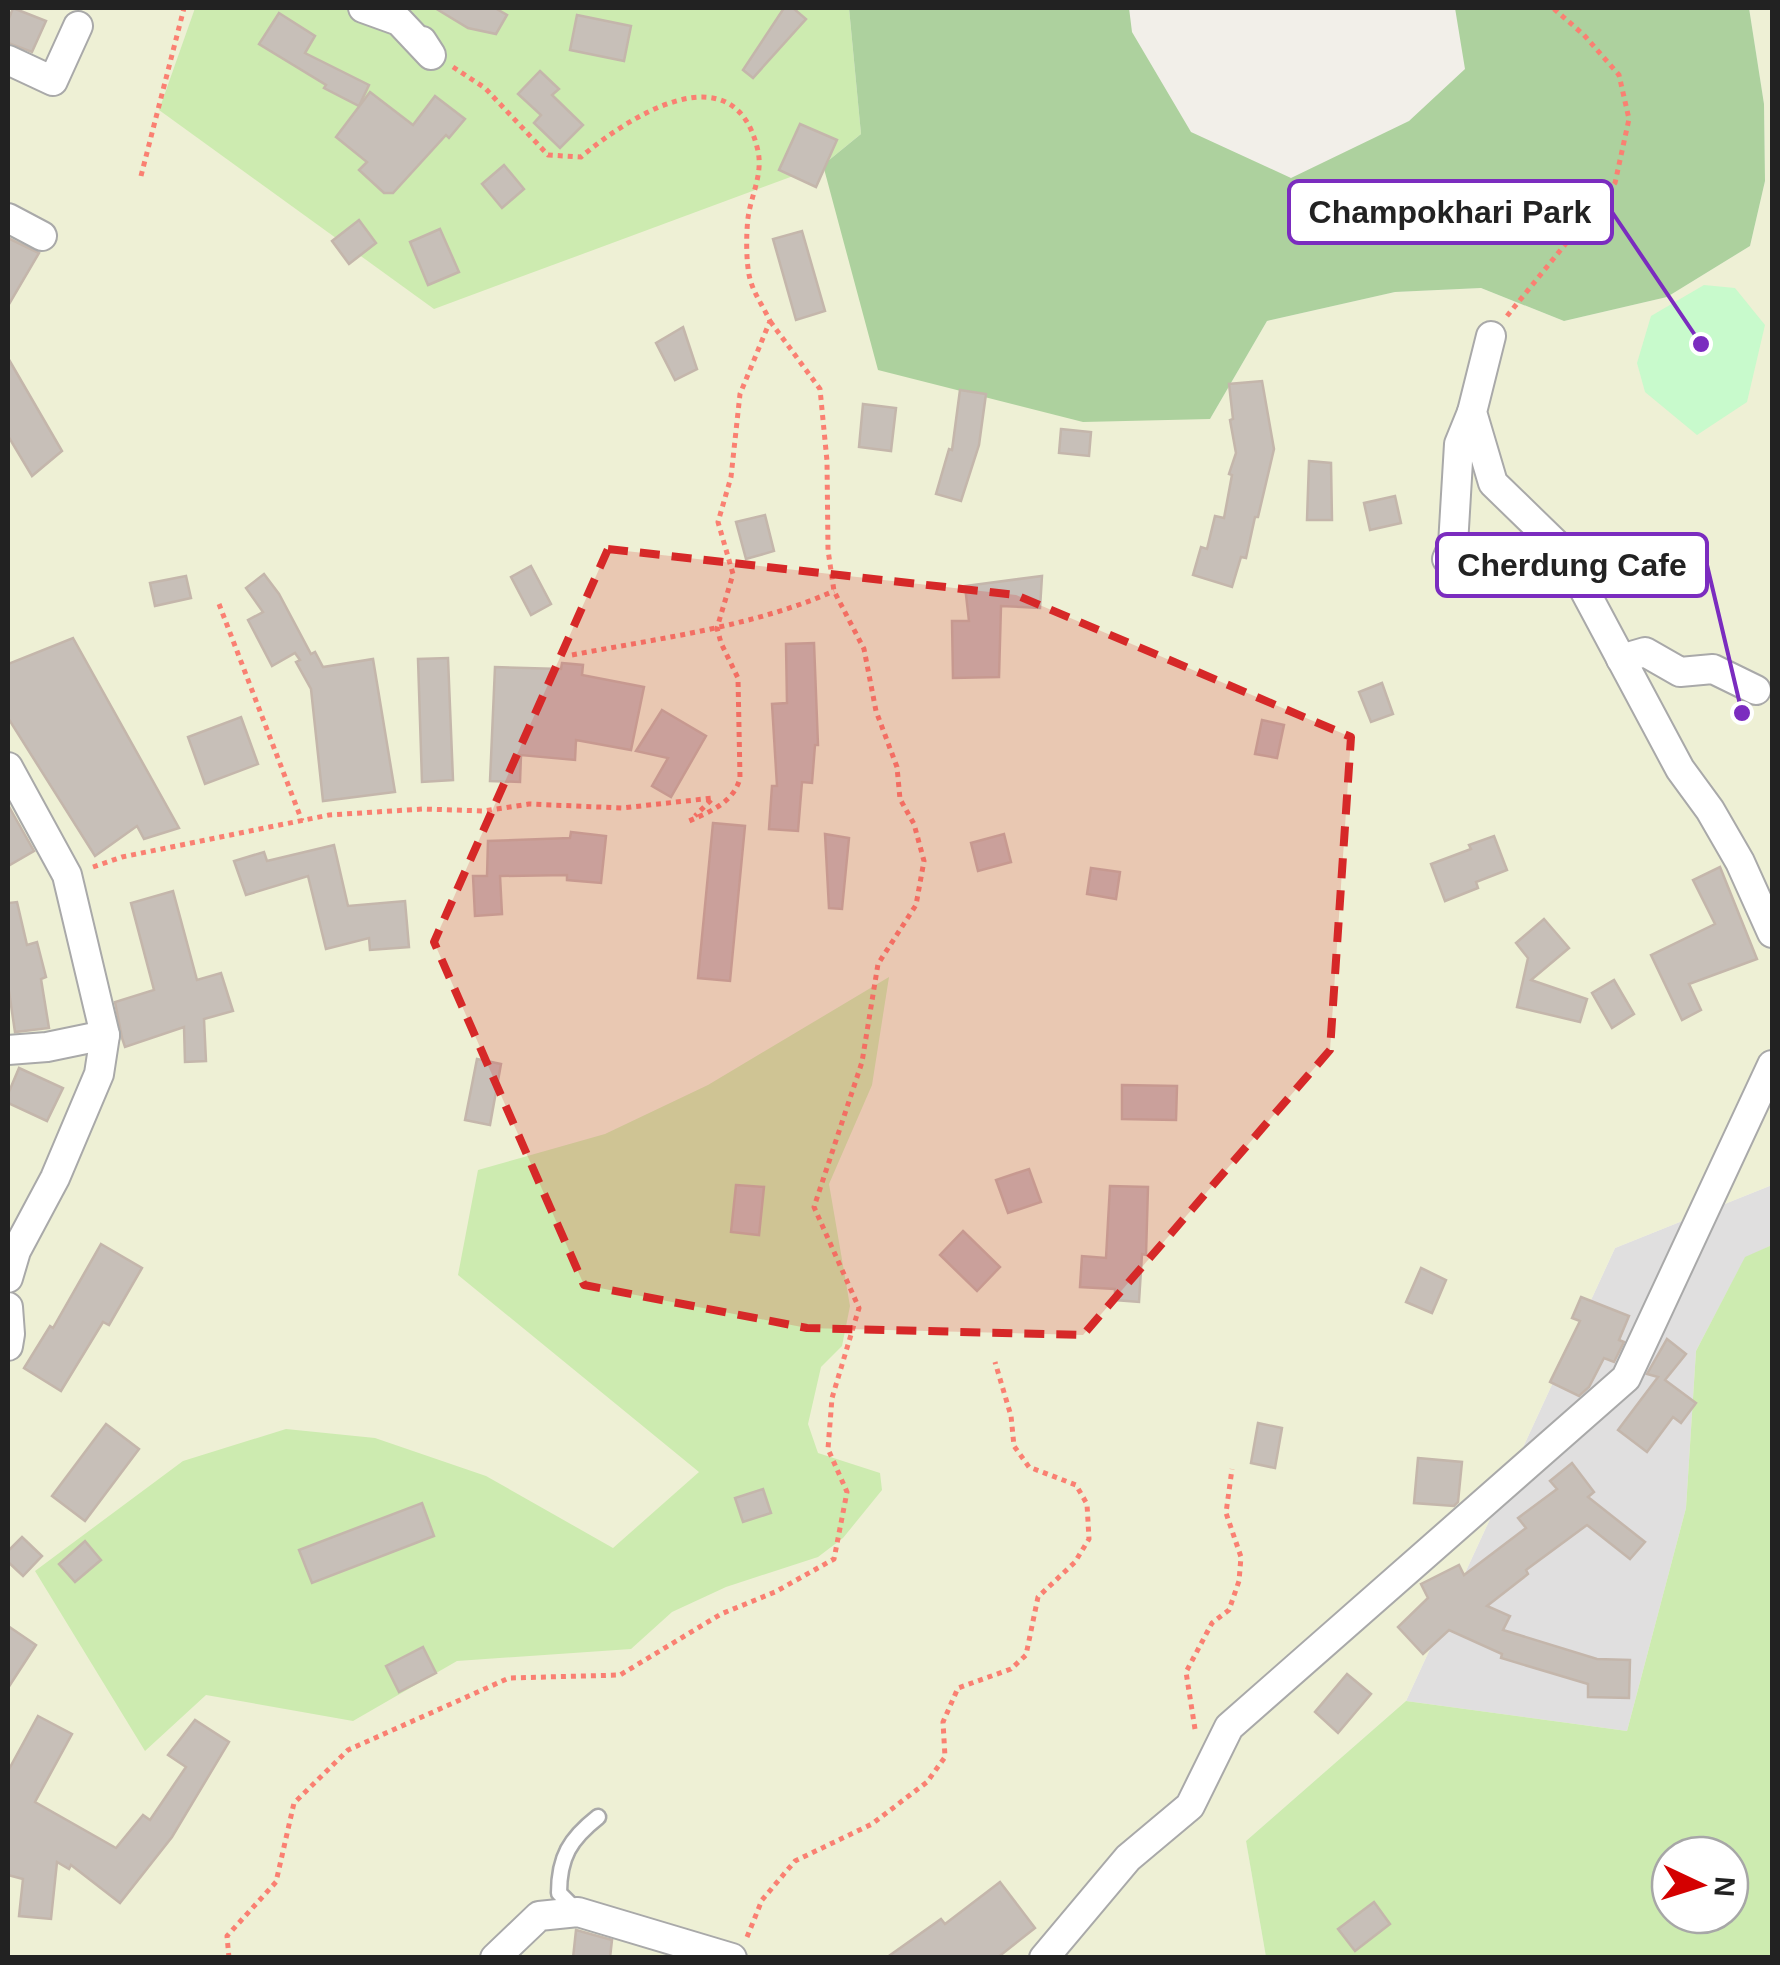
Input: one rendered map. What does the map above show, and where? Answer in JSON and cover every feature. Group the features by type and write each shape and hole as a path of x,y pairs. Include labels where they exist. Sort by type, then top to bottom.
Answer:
{"street":[{"path":"363,8 399,21 431,55 422,41"},
{"path":"8,60 53,81 78,26"},
{"path":"8,218 42,236"},
{"path":"1447,560 1453,545 1459,444 1472,412 1491,336"},
{"path":"1472,412 1492,483 1564,552 1680,769 1740,862 1772,933"},
{"path":"1621,659 1645,652 1680,672 1714,668 1756,690"},
{"path":"8,767 68,875 106,1035 99,1074 55,1178 16,1251 8,1278"},
{"path":"8,1050 106,1035"},
{"path":"1044,1958 1128,1858 1190,1806 1230,1727 1626,1378 1772,1065"},
{"path":"8,1307 8,1346"},
{"path":"495,1958 539,1916 578,1912 739,1951"}],"lane":[{"path":"578,1912 559,1893 559,1868 580,1831 598,1817"}],"path":[{"path":"141,176 184,8"},
{"path":"1491,336 1616,184 1629,119 1619,75 1584,35 1553,8"},
{"path":"229,1958 227,1936 276,1882 294,1803 348,1750 509,1678 620,1675 721,1614 775,1592 834,1558 846,1492 828,1449 832,1398 859,1308 814,1208 862,1062 878,964 916,905 924,861 914,824 900,800 897,767 876,711 864,649 834,591 828,550 827,461 820,389 770,321 750,278 748,218 758,185 759,154 750,126 729,105 684,97 640,113 581,157 548,155 485,88 422,41"},
{"path":"68,875 122,858 330,815 484,811 529,804 622,808 714,798 689,821 726,801 737,790 740,778 738,678 717,628 733,574 718,522 731,477 740,394 770,321"},
{"path":"572,656 717,628 799,606 834,591"},
{"path":"219,604 302,822"},
{"path":"739,1951 762,1900 796,1861 872,1824 927,1782 945,1757 943,1722 958,1688 1010,1670 1026,1655 1038,1597 1075,1562 1089,1539 1087,1504 1076,1485 1029,1467 1014,1446 1011,1416 995,1362"},
{"path":"1192,1743 1196,1727 1186,1672 1212,1623 1230,1610 1239,1581 1241,1557 1226,1513 1232,1468"}],"highlighted area":[{"path":"608,549 1016,595 1351,737 1330,1050 1083,1335 807,1328 584,1285 434,942"}],"shaded area":[{"path":"1772,1185 1772,1245 1745,1258 1696,1351 1686,1508 1627,1731 1406,1701 1615,1248"}],"green space":[{"path":"8,8 195,8 159,110 823,165 1210,419 1267,321 1395,292 1481,288 1564,321 1667,297 1750,246 1765,181 1764,104 1749,8 1772,8 1772,1185 1615,1248 1406,1701 1246,1841 1266,1957 8,1958"},
{"path":"195,8 849,8 861,134 823,165 434,309 159,110"},
{"path":"849,8 1129,8 1132,32 1191,132 1291,178 1409,121 1465,69 1455,8 1749,8 1764,104 1765,181 1750,246 1667,297 1564,321 1481,288 1395,292 1267,321 1210,419 1083,422 878,370 823,165 861,134"},
{"path":"1704,285 1735,288 1765,325 1747,402 1697,435 1645,392 1637,363 1651,316"},
{"path":"889,977 872,1085 829,1184 850,1306 842,1346 821,1367 808,1424 818,1453 880,1473 882,1490 843,1538 818,1557 726,1587 672,1612 631,1649 457,1661 353,1721 206,1695 145,1751 35,1571 183,1461 286,1429 375,1438 486,1476 613,1548 699,1472 458,1275 478,1170 605,1134 708,1085"},
{"path":"1772,1245 1772,1957 1266,1957 1246,1841 1406,1701 1627,1731 1686,1508 1696,1351 1745,1257"}],"building":[{"path":"13,8 46,21 32,52 8,43 8,21"},
{"path":"435,8 495,8 507,15 496,34 468,28"},
{"path":"784,8 793,8 806,19 753,78 743,70"},
{"path":"279,13 315,36 305,53 369,85 359,106 324,88 326,85 259,44"},
{"path":"577,15 631,26 624,61 570,50"},
{"path":"540,71 559,89 552,95 583,125 560,148 534,123 541,115 518,94"},
{"path":"370,92 413,125 435,96 465,119 393,193 384,193 359,170 367,162 336,137"},
{"path":"800,124 837,140 816,187 779,170"},
{"path":"504,165 524,189 502,208 482,184"},
{"path":"359,220 376,243 349,264 332,241"},
{"path":"440,229 459,272 428,285 410,242"},
{"path":"802,231 825,311 796,320 773,239"},
{"path":"8,238 39,253 8,306"},
{"path":"683,327 697,369 675,380 656,343"},
{"path":"8,358 62,451 32,476 8,436"},
{"path":"1262,381 1274,449 1246,558 1241,557 1232,587 1193,575 1201,547 1207,549 1215,516 1224,518 1232,475 1229,474 1236,453 1229,384"},
{"path":"960,390 986,394 979,445 961,501 936,494 949,449 952,450"},
{"path":"863,404 896,408 891,451 859,447"},
{"path":"1061,429 1091,432 1089,456 1059,453"},
{"path":"1309,461 1331,463 1332,520 1307,520"},
{"path":"1395,496 1401,523 1370,530 1364,503"},
{"path":"765,515 774,551 746,559 736,522"},
{"path":"531,566 551,604 531,615 511,577"},
{"path":"264,574 311,654 315,652 323,667 373,659 395,792 323,801 311,689 296,662 300,660 295,653 272,666 248,620 263,612 246,588"},
{"path":"186,576 191,598 155,606 150,583"},
{"path":"1042,576 1040,608 1001,606 999,677 953,678 952,621 969,621 965,586"},
{"path":"73,638 179,828 144,839 137,826 95,856 8,718 8,664"},
{"path":"814,643 818,745 812,783 802,782 798,831 769,829 772,786 777,786 772,704 787,703 786,644"},
{"path":"448,658 453,780 422,782 418,659"},
{"path":"562,663 583,665 582,675 644,687 631,750 576,740 575,760 521,755 520,782 490,781 495,667 561,669"},
{"path":"1382,683 1393,714 1371,722 1359,692"},
{"path":"662,710 706,736 671,797 652,786 668,758 636,751"},
{"path":"241,717 258,764 205,784 188,737"},
{"path":"1262,720 1284,725 1277,758 1255,754"},
{"path":"8,805 34,851 8,866"},
{"path":"713,823 745,826 730,981 698,978"},
{"path":"571,832 606,836 601,883 567,880 567,875 500,876 502,914 475,916 473,876 487,876 488,841 570,838"},
{"path":"825,834 849,838 842,909 829,908"},
{"path":"1004,834 1011,862 978,871 971,843"},
{"path":"1494,836 1507,870 1476,882 1478,888 1445,901 1431,864"},
{"path":"334,845 348,906 405,901 409,947 370,950 369,938 326,949 308,876 246,895 234,861 264,852 267,861"},
{"path":"1720,867 1757,959 1689,984 1701,1010 1682,1020 1651,955 1715,924 1693,880"},
{"path":"1091,868 1120,872 1116,899 1087,894"},
{"path":"173,891 197,980 221,973 233,1011 204,1019 206,1061 185,1062 184,1027 125,1047 115,1002 154,990 131,903"},
{"path":"17,902 27,945 37,942 46,977 41,979 49,1028 15,1032 8,985 8,903"},
{"path":"1544,919 1569,948 1531,980 1587,999 1580,1022 1517,1007 1528,958 1516,943"},
{"path":"1614,980 1634,1014 1612,1028 1592,993"},
{"path":"477,1059 501,1064 490,1125 465,1120"},
{"path":"19,1068 63,1088 47,1121 8,1103"},
{"path":"1122,1085 1177,1086 1176,1120 1122,1119"},
{"path":"1029,1169 1041,1202 1008,1213 996,1180"},
{"path":"736,1185 764,1187 759,1235 731,1232"},
{"path":"1110,1186 1148,1187 1146,1255 1142,1254 1139,1302 1115,1300 1115,1289 1080,1287 1082,1256 1106,1258"},
{"path":"963,1231 1000,1267 977,1291 940,1255"},
{"path":"101,1244 142,1268 109,1325 103,1322 61,1391 24,1368 50,1326 53,1328"},
{"path":"1421,1268 1446,1280 1432,1313 1406,1302"},
{"path":"1581,1297 1629,1316 1619,1340 1624,1342 1614,1362 1604,1358 1589,1387 1579,1396 1550,1382 1580,1321 1572,1318"},
{"path":"1667,1339 1686,1354 1665,1380 1696,1403 1681,1423 1673,1417 1647,1452 1618,1430 1658,1377 1647,1374"},
{"path":"1258,1423 1282,1428 1275,1468 1251,1463"},
{"path":"106,1424 139,1449 85,1521 52,1496"},
{"path":"1418,1458 1462,1462 1458,1502 1454,1506 1414,1503"},
{"path":"1572,1463 1594,1492 1588,1497 1645,1542 1630,1559 1587,1525 1526,1570 1528,1574 1487,1606 1510,1616 1503,1630 1597,1659 1630,1660 1629,1698 1588,1697 1588,1684 1501,1658 1502,1654 1449,1630 1423,1654 1398,1627 1428,1598 1421,1584 1459,1565 1464,1575 1526,1528 1518,1518 1557,1489 1550,1481"},
{"path":"763,1489 771,1513 743,1522 735,1498"},
{"path":"422,1503 434,1536 312,1583 299,1550"},
{"path":"22,1537 42,1556 23,1576 8,1562 8,1551"},
{"path":"85,1541 101,1560 75,1582 59,1564"},
{"path":"8,1626 36,1645 8,1688"},
{"path":"423,1647 436,1673 399,1692 386,1666"},
{"path":"1347,1674 1371,1694 1338,1733 1315,1712"},
{"path":"38,1716 72,1734 35,1802 116,1848 143,1815 150,1820 186,1767 168,1755 195,1720 229,1742 172,1837 120,1903 71,1865 69,1869 57,1862 51,1919 19,1916 23,1879 8,1875 8,1771"},
{"path":"1000,1882 1035,1928 997,1958 886,1958 941,1919 945,1924"},
{"path":"1374,1902 1390,1924 1355,1951 1338,1929"},
{"path":"576,1930 612,1940 610,1958 573,1958"}],"place":[{"name":"Champokhari Park","path":"1701,344"},
{"name":"Cherdung Cafe","path":"1742,713"}]}
